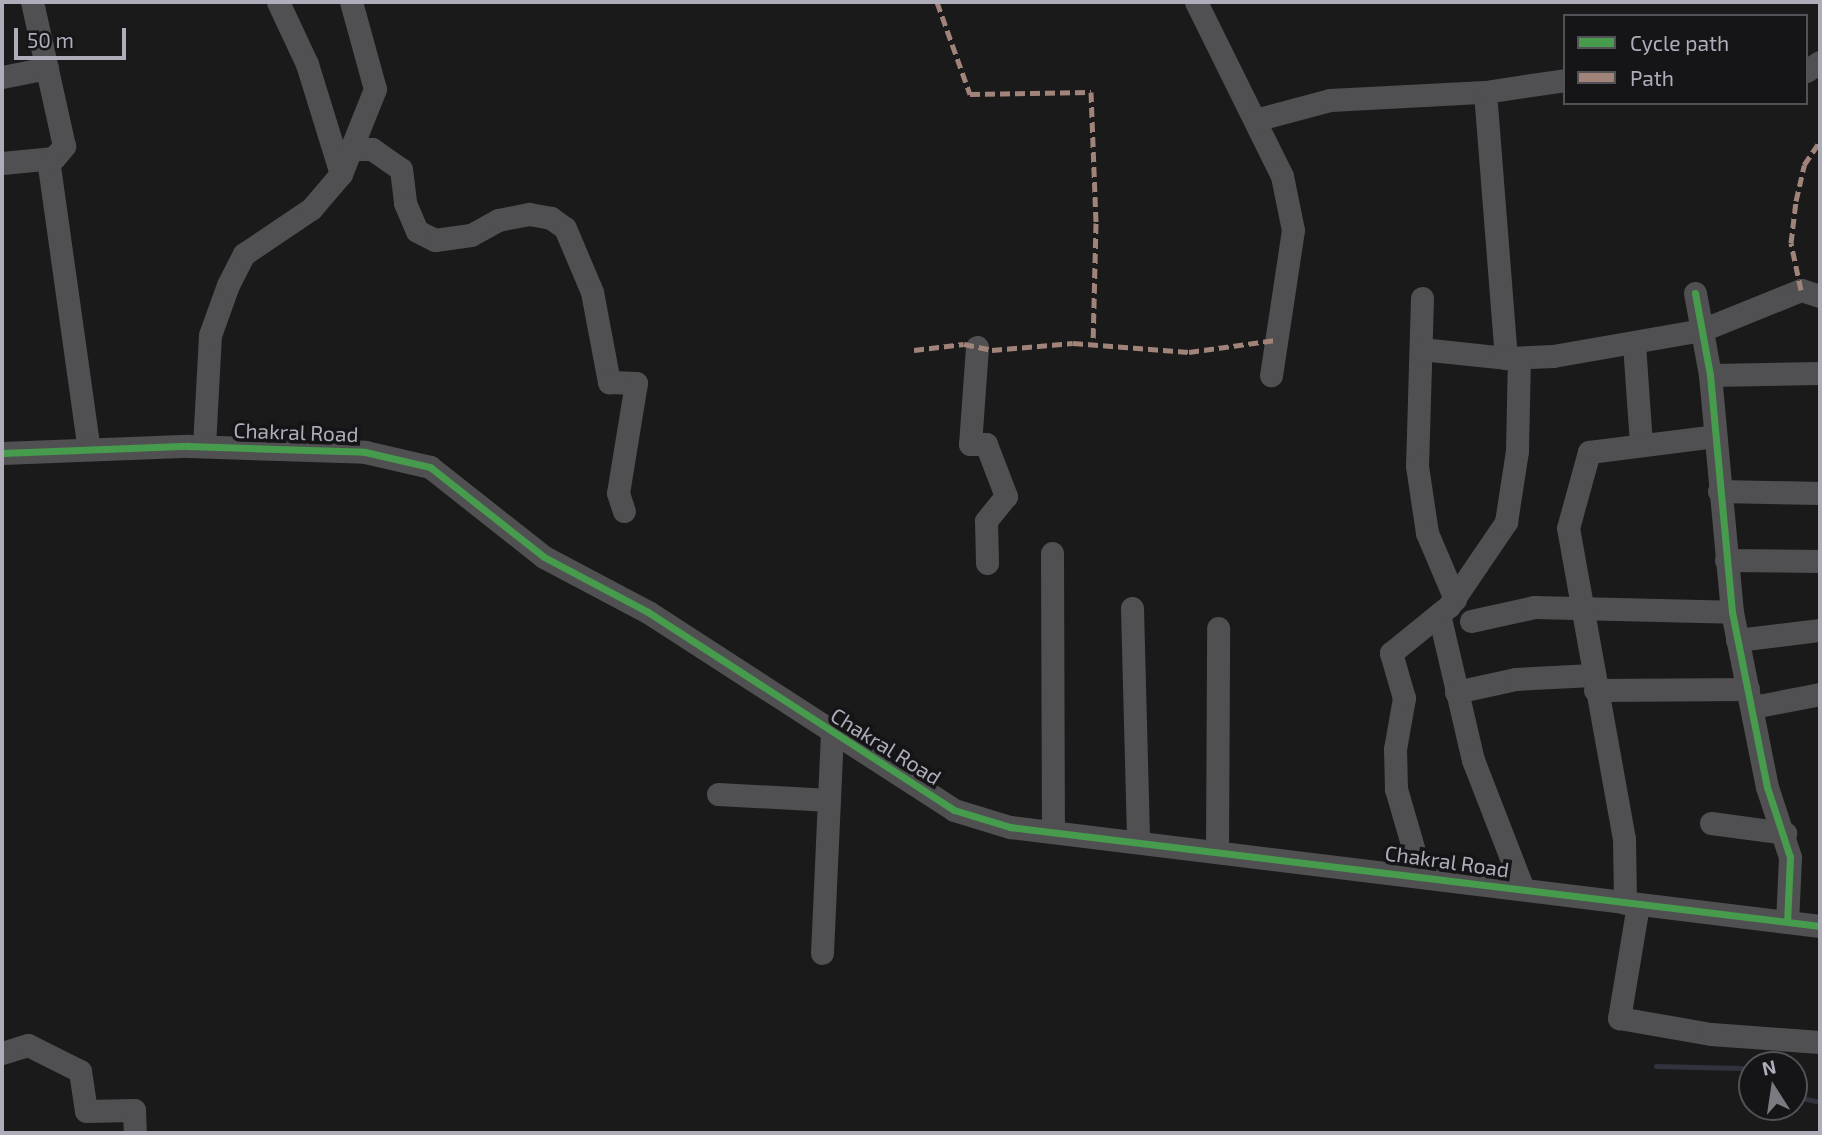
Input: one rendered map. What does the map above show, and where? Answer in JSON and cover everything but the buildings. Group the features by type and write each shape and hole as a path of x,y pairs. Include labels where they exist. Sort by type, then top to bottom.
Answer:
{"street":[{"path":"2,163 48,159 60,154 64,146 32,2"},
{"path":"278,2 307,64 341,174"},
{"path":"204,446 210,335 228,285 244,254 311,209 341,174 375,89 351,2"},
{"path":"1196,2 1282,176 1293,230 1271,374"},
{"path":"2,77 47,68"},
{"path":"1255,120 1330,100 1485,92 1563,80"},
{"path":"1421,875 1396,789 1395,749 1404,698 1391,653 1447,606 1506,522 1517,451 1512,358 1485,92"},
{"path":"353,149 372,149 401,169 405,202 417,231 435,240 471,235 498,220 528,214 551,218 565,228 592,292 609,382 636,383 618,493 624,511"},
{"path":"48,159 89,449"},
{"path":"1420,349 1512,358 1634,344 1702,330 1801,290 1820,296"},
{"path":"1695,293 1710,375 1732,612 1767,787 1785,833 1790,857 1787,922"},
{"path":"1422,298 1417,466 1427,533 1447,606 1456,692 1473,760 1523,889"},
{"path":"1634,344 1641,443"},
{"path":"977,347 970,444 986,444 1006,496 986,521 987,563"},
{"path":"1710,375 1820,373"},
{"path":"1715,436 1641,443 1589,452 1568,528 1579,607 1624,839 1631,904 1619,1018 1711,1034 1820,1042"},
{"name":"Chakral Road","path":"2,453 204,446 365,452 430,467 544,557 648,612 954,810 1010,827 1217,850 1820,926"},
{"path":"1719,491 1820,493"},
{"path":"1052,553 1053,831"},
{"path":"1726,560 1820,561"},
{"path":"1471,621 1534,607 1732,612"},
{"path":"1132,608 1138,841"},
{"path":"1217,850 1218,628"},
{"path":"1737,640 1820,630"},
{"path":"1456,692 1516,679 1594,682 1750,698 1820,694"},
{"path":"822,953 832,732"},
{"path":"718,794 829,800"},
{"path":"1711,823 1785,833"},
{"path":"2,1053 28,1045 80,1071 86,1111 134,1110 135,1133"}],"waterway":[{"path":"1656,1066 1738,1068"},
{"path":"1808,1099 1820,1102"}],"marked path":[{"path":"937,2 970,94 1091,92 1096,223 1093,345"},
{"path":"1801,290 1791,243 1796,201 1804,165 1820,141"},
{"path":"914,350 964,344 992,350 1073,343 1189,352 1275,340"}],"cycle path":[{"path":"1695,293 1710,375 1732,612 1767,787 1790,857 1787,922"},
{"path":"2,453 188,446 365,452 430,467 544,557 648,612 954,810 1010,827 1820,926"}]}
